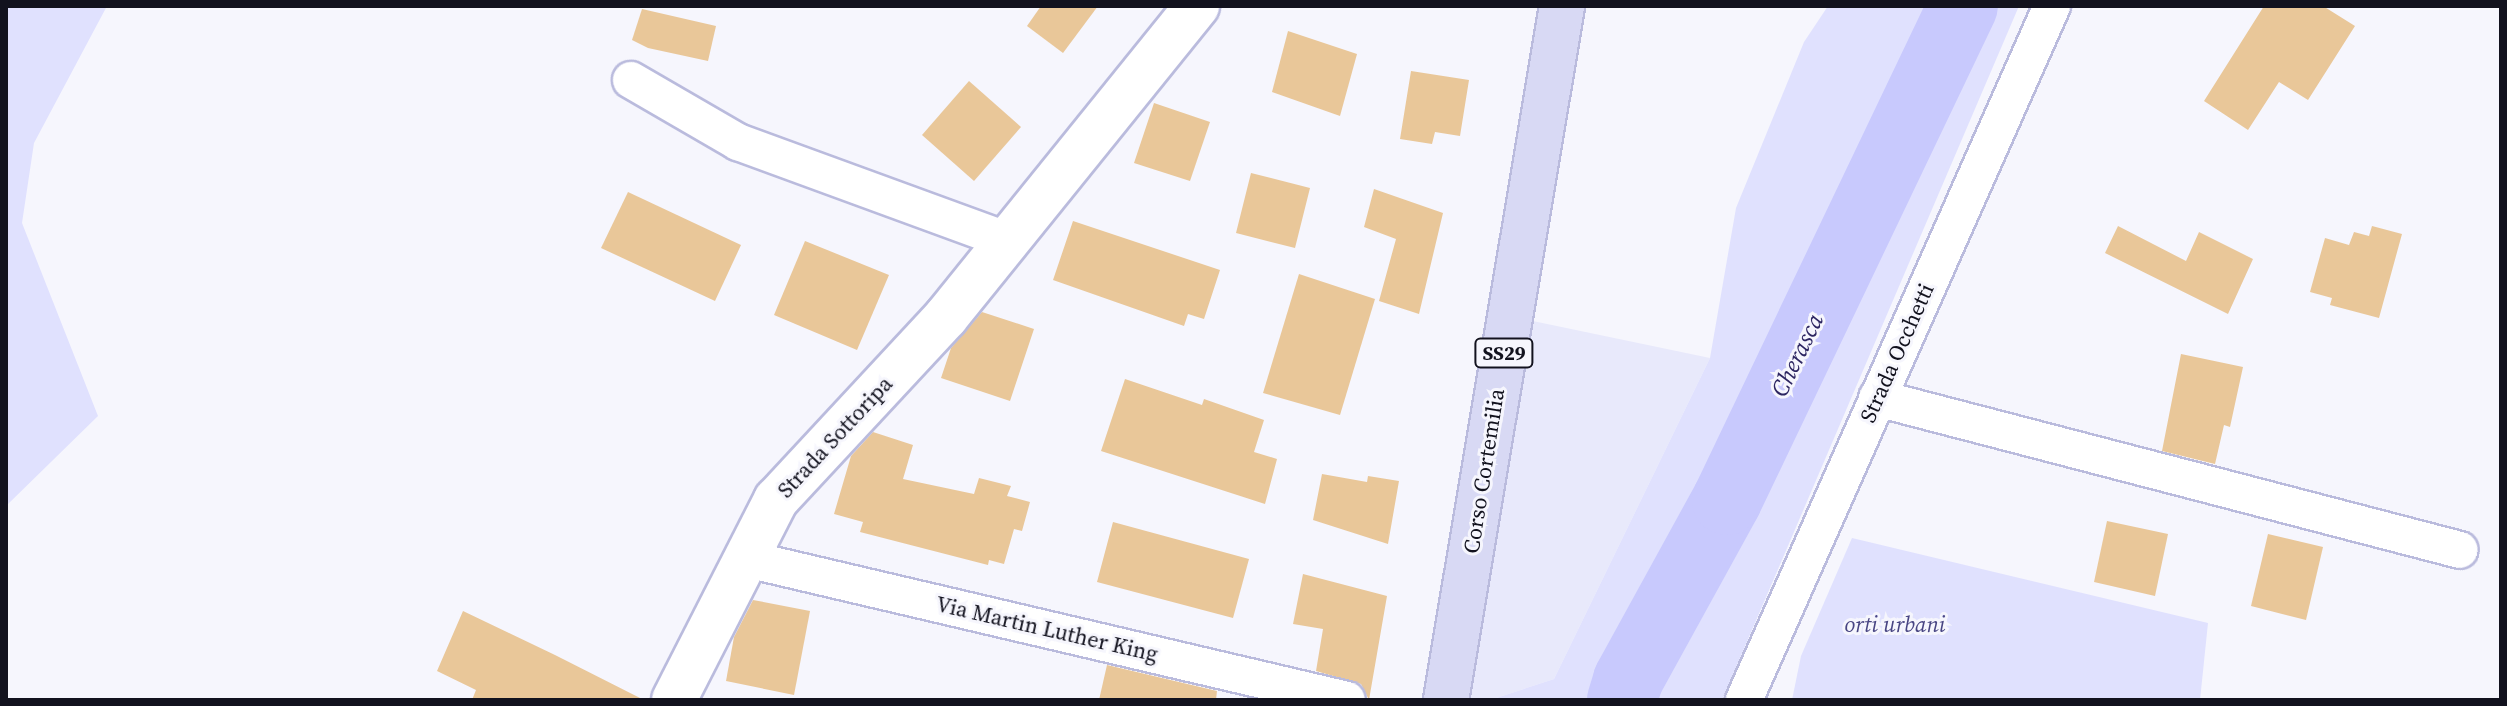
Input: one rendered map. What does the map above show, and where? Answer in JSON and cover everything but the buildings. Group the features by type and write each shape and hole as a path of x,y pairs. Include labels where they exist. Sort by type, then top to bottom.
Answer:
{"main road":[{"name":"Corso Cortemilia","path":"1446,700 1562,6"}],"street":[{"name":"Strada Sottoripa","path":"674,700 776,500 946,317 1197,6"},
{"name":"Strada Occhetti","path":"1744,700 2052,6"},
{"path":"631,80 738,142 1009,241"},
{"path":"1877,398 2460,550"},
{"name":"Via Martin Luther King","path":"747,559 1347,700"}],"shaded area":[{"path":"1528,320 1710,358 1554,679 1490,700 1465,700"}],"green space":[{"path":"6,6 107,6 34,143 22,223 98,416 6,506"},
{"path":"1828,6 2019,6 1722,700 1490,700 1554,679 1710,358 1736,208 1804,42"},
{"name":"orti urbani","path":"1852,538 2208,623 2200,700 1792,700 1801,656"}],"waterway":[{"name":"Cherasca","path":"1622,700 1628,680 1727,500 1963,6"}]}
